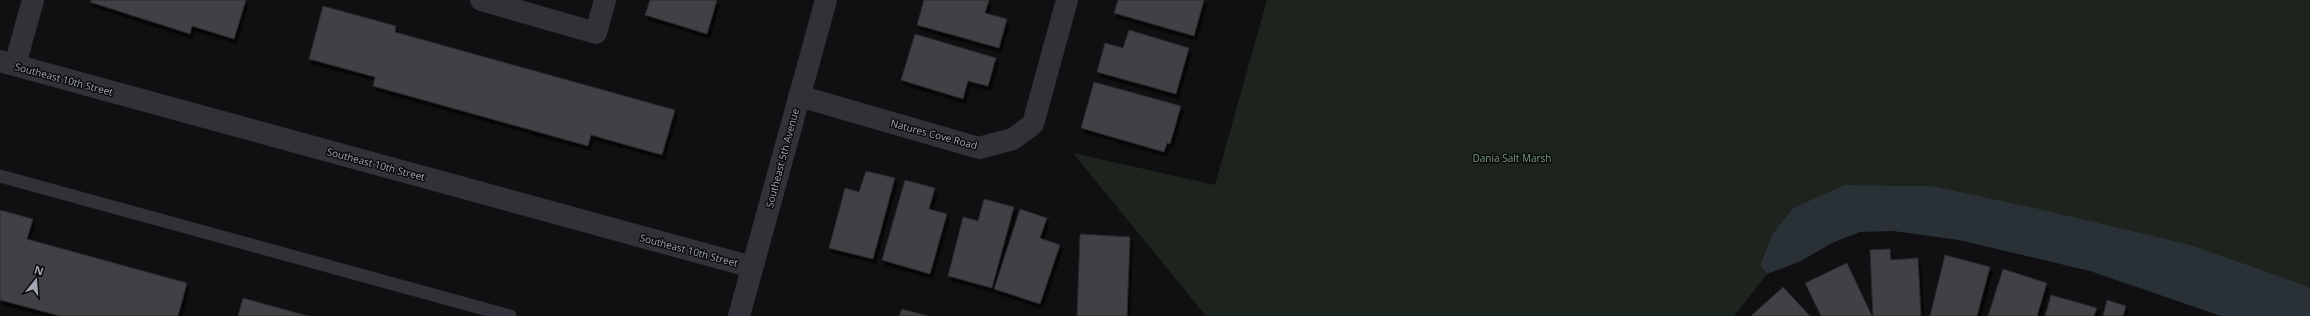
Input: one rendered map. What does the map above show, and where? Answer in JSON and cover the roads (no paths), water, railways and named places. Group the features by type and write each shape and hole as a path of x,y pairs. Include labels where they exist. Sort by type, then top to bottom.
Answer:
{"street":[{"path":"8,63 33,0"},
{"path":"481,0 596,33 605,0"},
{"name":"Southeast 5th Avenue","path":"739,316 826,0"},
{"name":"Natures Cove Road","path":"799,96 979,148 1013,139 1033,124 1067,0"},
{"name":"Southeast 10th Street","path":"8,63 752,267"}],"lane":[{"path":"0,176 510,316"}],"park label":[{"name":"Dania Salt Marsh","path":"1512,158"}]}
